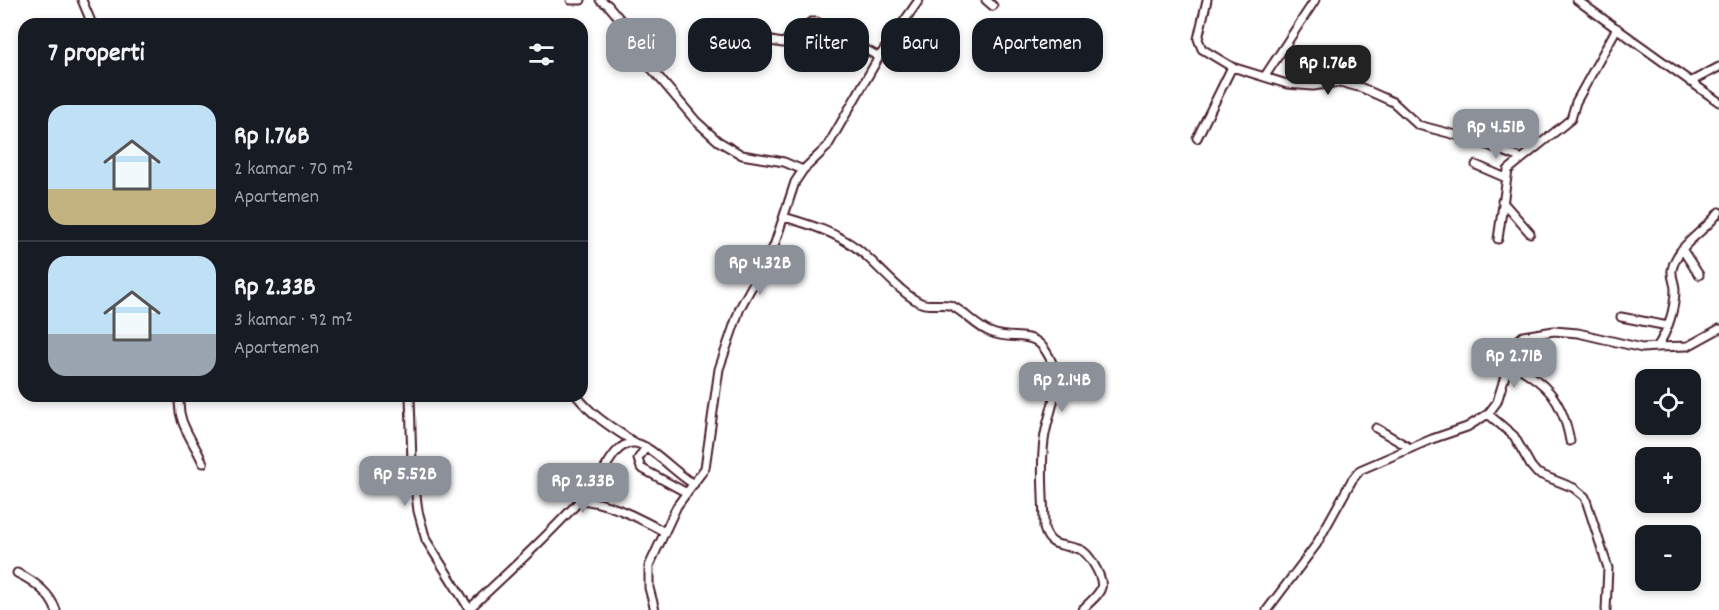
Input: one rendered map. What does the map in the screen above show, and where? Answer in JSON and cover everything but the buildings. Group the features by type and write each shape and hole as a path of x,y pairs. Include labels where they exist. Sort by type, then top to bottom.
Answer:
{"street":[{"path":"82,0 90,18"},
{"path":"571,0 581,0"},
{"path":"600,0 608,5 630,31 638,57 652,69 696,121 718,141 742,155 784,162 803,170"},
{"path":"655,610 648,581 650,566 677,506 703,473 707,462 719,369 729,337 744,301 774,246 795,182 803,170 826,147 879,57 919,0"},
{"path":"986,0 993,6"},
{"path":"1207,0 1198,39 1199,44 1202,49 1232,67 1287,84 1313,86 1340,82 1362,88 1393,102 1418,125 1475,140 1521,158"},
{"path":"1265,76 1315,0"},
{"path":"1577,0 1719,102"},
{"path":"772,41 783,43 811,22 817,22 879,57"},
{"path":"1498,238 1508,170 1571,119 1576,102 1617,28"},
{"path":"1197,138 1232,67"},
{"path":"1690,82 1719,67"},
{"path":"1476,165 1506,178"},
{"path":"1502,201 1530,233"},
{"path":"1657,347 1667,333 1675,289 1672,272 1682,249 1719,212"},
{"path":"784,217 823,228 839,236 860,250 920,302 933,306 950,305 991,333 1027,336 1039,343 1048,354 1055,367 1056,382 1044,440 1044,528 1049,540 1057,545 1077,549 1088,555 1103,579 1102,587 1082,610"},
{"path":"1682,249 1699,275"},
{"path":"1622,317 1668,326"},
{"path":"1267,610 1316,545 1360,470 1467,427 1488,414 1497,402 1508,362 1518,340 1528,334 1578,333 1642,348 1688,346 1719,329"},
{"path":"1508,362 1532,375 1553,394 1566,418 1570,441"},
{"path":"179,402 180,418 203,463"},
{"path":"410,402 412,463 418,512 426,540 470,610 596,483 618,449 634,442"},
{"path":"582,402 606,424 646,447 685,480 694,484"},
{"path":"1488,414 1514,436 1537,473 1574,488 1585,497 1608,568 1606,610"},
{"path":"1376,428 1410,448"},
{"path":"646,447 638,459 641,468 687,493"},
{"path":"579,500 592,501 624,511 665,532"},
{"path":"17,573 41,588 56,610"}]}
